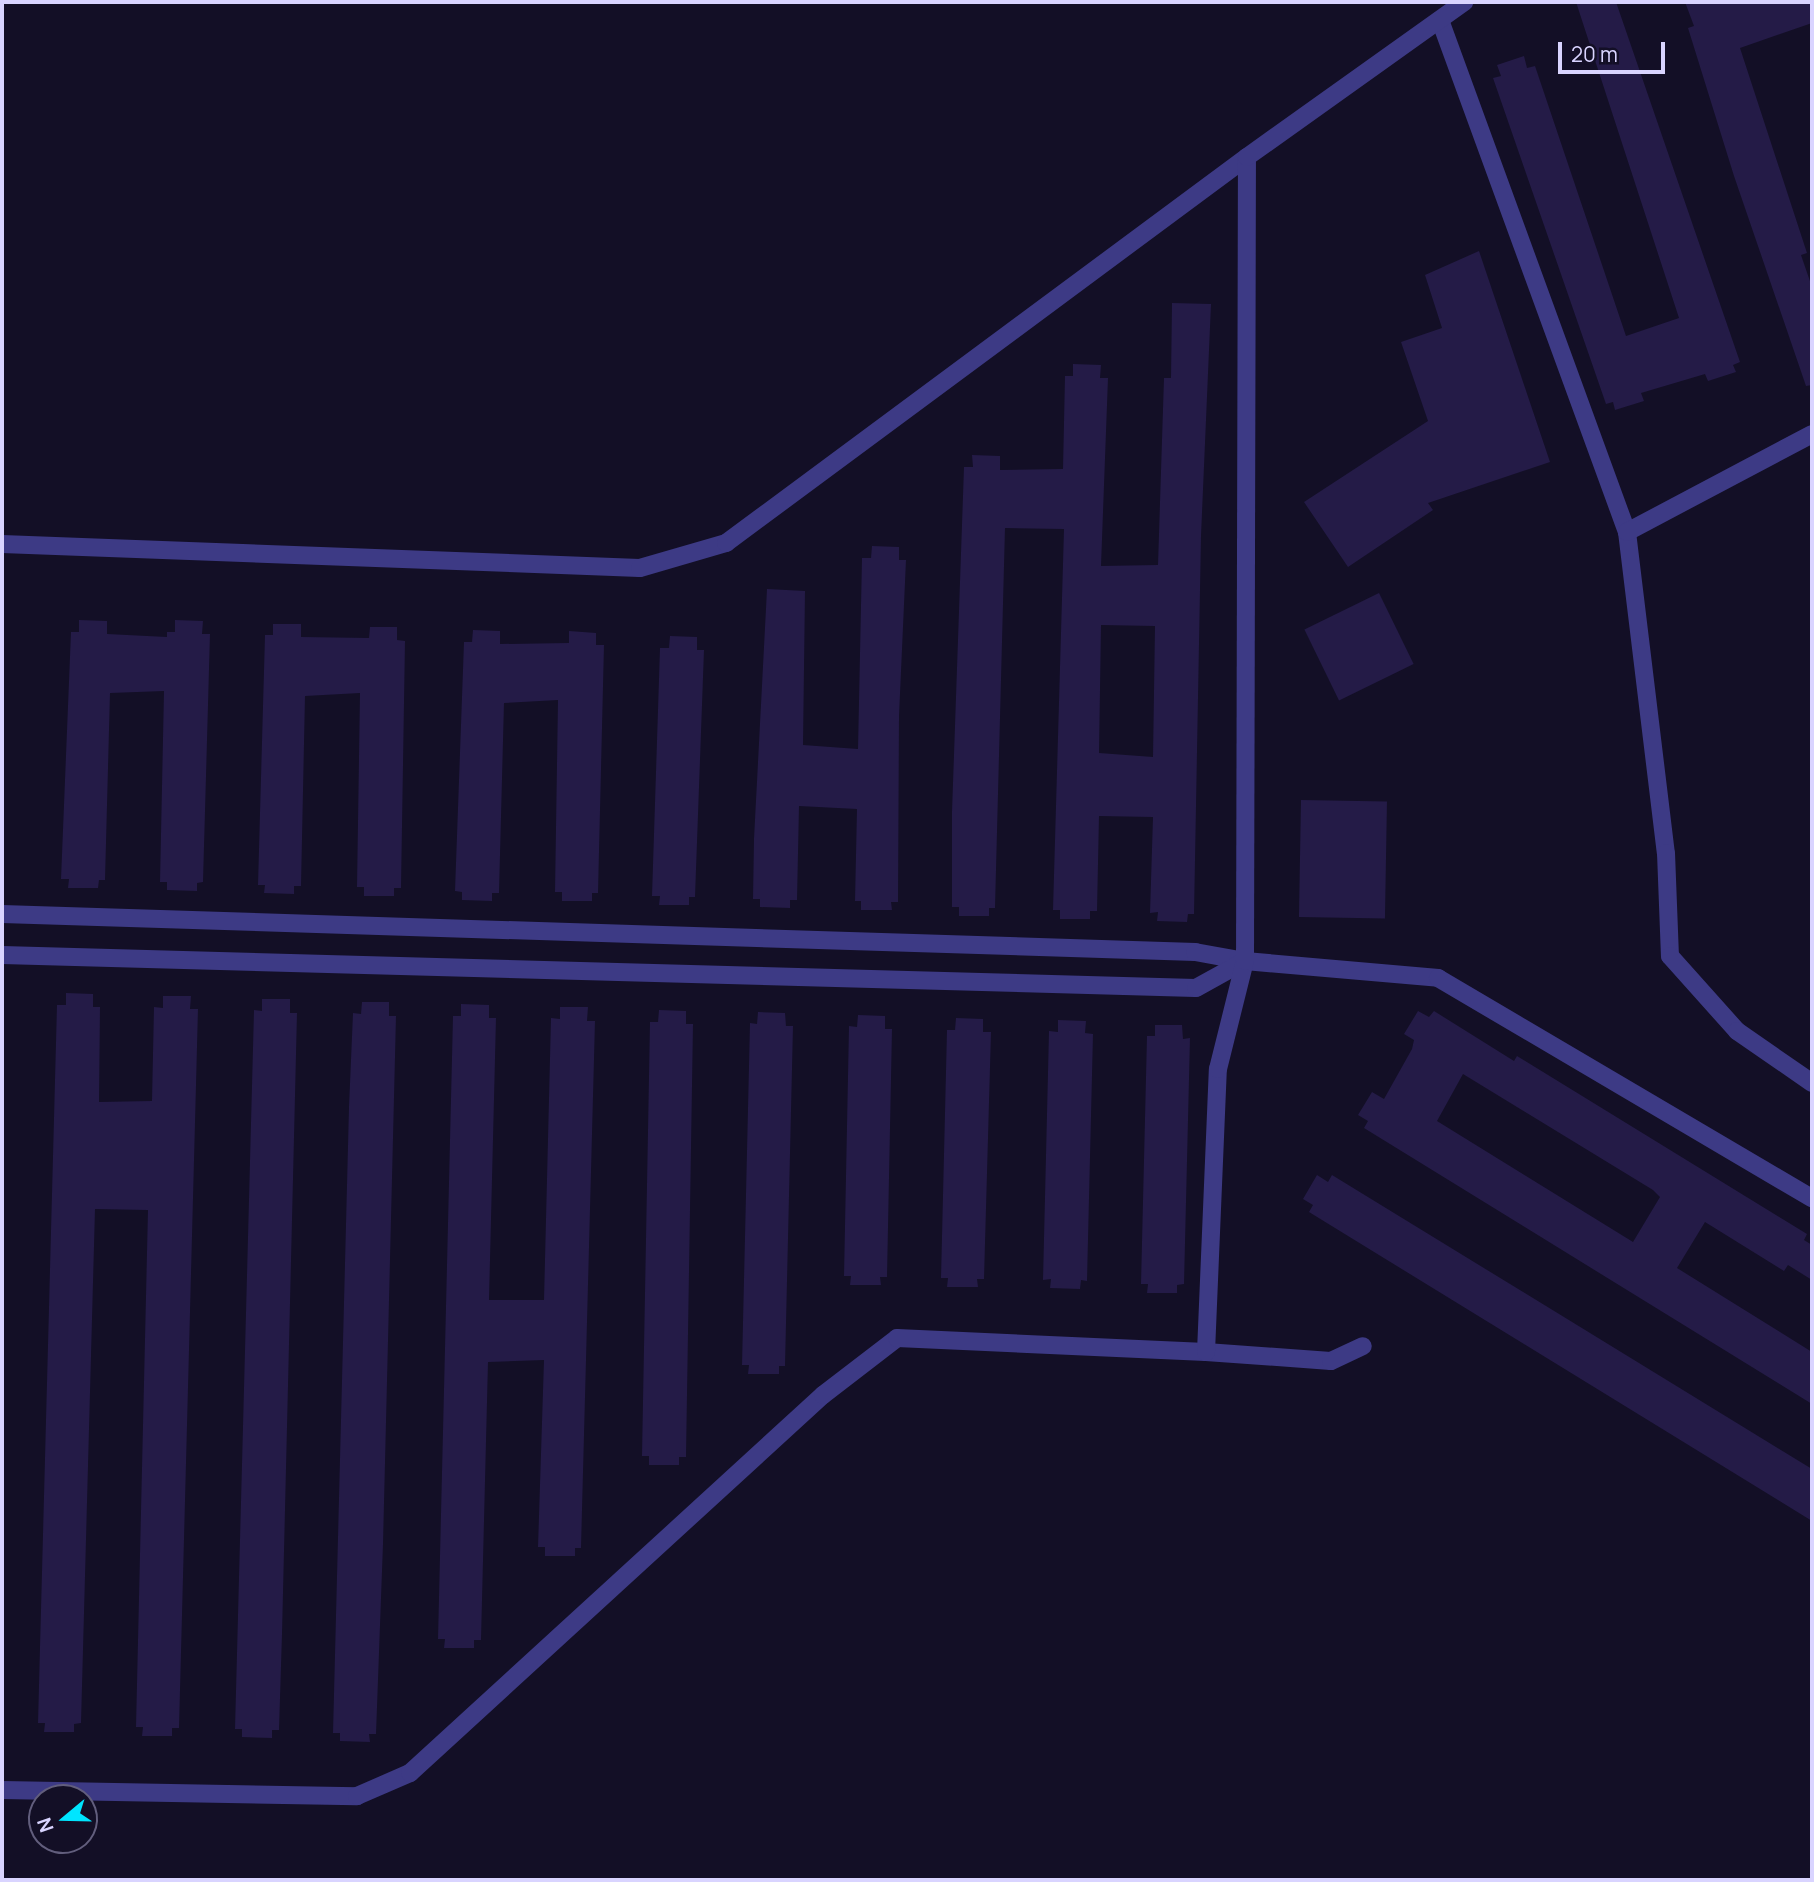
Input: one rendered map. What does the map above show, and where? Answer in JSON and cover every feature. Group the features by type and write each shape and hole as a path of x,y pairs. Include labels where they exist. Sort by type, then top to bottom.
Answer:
{"street":[{"path":"2,544 640,568 726,543 1247,157 1464,2"},
{"path":"1440,20 1627,532 1666,853 1670,956 1737,1031 1812,1083"},
{"path":"1206,1352 1217,1069 1245,961 1247,157"},
{"path":"1627,532 1812,434"},
{"path":"2,914 1182,951 1245,961 1438,978 1812,1198"},
{"path":"2,955 1196,988 1245,961"},
{"path":"2,1790 357,1796 410,1773 822,1395 897,1338 1206,1352 1331,1361 1363,1346"}],"building":[{"path":"1576,2 1616,2 1740,362 1733,365 1736,372 1708,381 1705,374 1641,393 1644,401 1615,410 1613,402 1606,404 1493,78 1501,76 1497,65 1524,56 1527,68 1535,66 1626,336 1679,318"},
{"path":"1685,2 1812,2 1812,23 1740,48 1807,253 1801,255 1812,287 1812,385 1806,386 1734,176 1688,28 1694,26"},
{"path":"1479,251 1550,462 1428,503 1433,510 1348,567 1304,502 1428,421 1401,342 1442,328 1425,275"},
{"path":"1172,303 1211,304 1201,536 1194,914 1188,914 1187,922 1157,921 1158,912 1150,913 1153,817 1099,816 1097,911 1090,911 1090,919 1060,919 1060,910 1053,910 1064,529 1005,528 995,908 989,908 989,916 959,916 959,907 952,907 952,812 964,467 973,467 972,455 1000,456 1000,470 1063,469 1065,376 1073,376 1073,364 1101,365 1100,378 1108,378 1101,566 1158,565 1164,378 1171,378","holes":["1101,625 1155,626 1153,757 1099,753"]},
{"path":"872,546 899,547 899,560 906,560 899,716 898,902 891,902 892,910 861,910 861,901 855,901 857,809 799,806 797,900 790,900 790,908 760,907 760,899 753,899 754,839 767,589 805,591 803,745 858,749 862,558 871,558"},
{"path":"1379,593 1414,664 1339,700 1304,629"},
{"path":"79,620 107,621 107,634 167,637 167,632 175,632 175,620 203,621 202,634 210,634 203,882 197,883 197,891 167,890 167,882 160,882 164,691 110,693 105,880 99,880 98,888 68,888 69,879 61,879 71,632 79,632"},
{"path":"273,624 301,624 301,637 369,638 370,627 397,627 397,640 405,641 401,888 394,888 394,896 364,896 364,887 357,887 360,693 305,696 301,886 294,886 294,894 264,893 265,885 258,885 265,635 273,635"},
{"path":"473,630 500,631 500,644 569,643 569,631 596,633 596,645 604,645 598,893 592,893 592,901 562,901 562,892 555,892 558,700 504,703 499,893 492,893 492,901 462,900 462,892 455,891 464,642 472,642"},
{"path":"670,636 697,637 697,650 704,650 695,897 689,897 689,905 659,905 660,896 652,896 660,648 669,648"},
{"path":"1301,800 1387,802 1385,918 1299,917"},
{"path":"66,993 93,994 93,1007 100,1007 99,1102 152,1101 154,1007 163,1008 163,996 191,996 190,1009 198,1009 179,1728 172,1728 172,1736 142,1736 143,1727 136,1727 148,1210 95,1209 81,1723 74,1724 74,1732 44,1732 45,1723 38,1723 57,1005 66,1005"},
{"path":"262,999 290,999 290,1013 297,1013 279,1730 272,1730 272,1738 242,1737 242,1729 235,1729 254,1010 262,1011"},
{"path":"362,1002 389,1002 389,1016 396,1016 383,1544 376,1734 369,1734 370,1742 340,1741 340,1733 333,1733 349,1107 353,1013 361,1014"},
{"path":"461,1004 489,1005 489,1018 496,1018 489,1300 544,1300 551,1018 560,1019 560,1007 588,1007 587,1021 595,1021 581,1548 575,1548 575,1556 545,1556 545,1547 538,1547 544,1360 488,1362 481,1640 474,1640 474,1648 444,1648 445,1639 438,1639 453,1016 461,1016"},
{"path":"659,1010 686,1011 686,1024 693,1024 686,1457 679,1457 679,1465 649,1465 649,1456 642,1456 650,1022 658,1022"},
{"path":"1418,1011 1429,1017 1434,1011 1514,1061 1517,1056 1807,1234 1804,1240 1812,1245 1812,1280 1788,1265 1784,1271 1705,1222 1677,1268 1812,1352 1812,1404 1364,1128 1368,1121 1358,1115 1372,1092 1384,1099 1412,1049 1414,1040 1404,1034","holes":["1463,1074 1653,1190 1660,1197 1633,1242 1437,1121"]},
{"path":"758,1012 785,1013 786,1026 793,1026 785,1366 779,1366 779,1374 748,1374 749,1365 742,1365 750,1023 757,1024"},
{"path":"858,1015 885,1016 885,1029 892,1029 887,1277 880,1277 881,1285 850,1285 851,1276 844,1276 849,1026 857,1027"},
{"path":"956,1018 983,1019 983,1032 991,1032 984,1279 977,1279 978,1287 947,1287 948,1278 941,1278 947,1030 955,1030"},
{"path":"1058,1020 1086,1021 1085,1033 1093,1034 1087,1281 1081,1280 1080,1289 1050,1288 1051,1279 1043,1280 1049,1031 1058,1032"},
{"path":"1155,1025 1182,1025 1183,1039 1190,1038 1184,1284 1177,1285 1177,1293 1147,1293 1148,1284 1141,1284 1147,1036 1155,1036"},
{"path":"1317,1175 1328,1182 1332,1175 1812,1469 1812,1521 1309,1212 1313,1205 1303,1199"}]}
